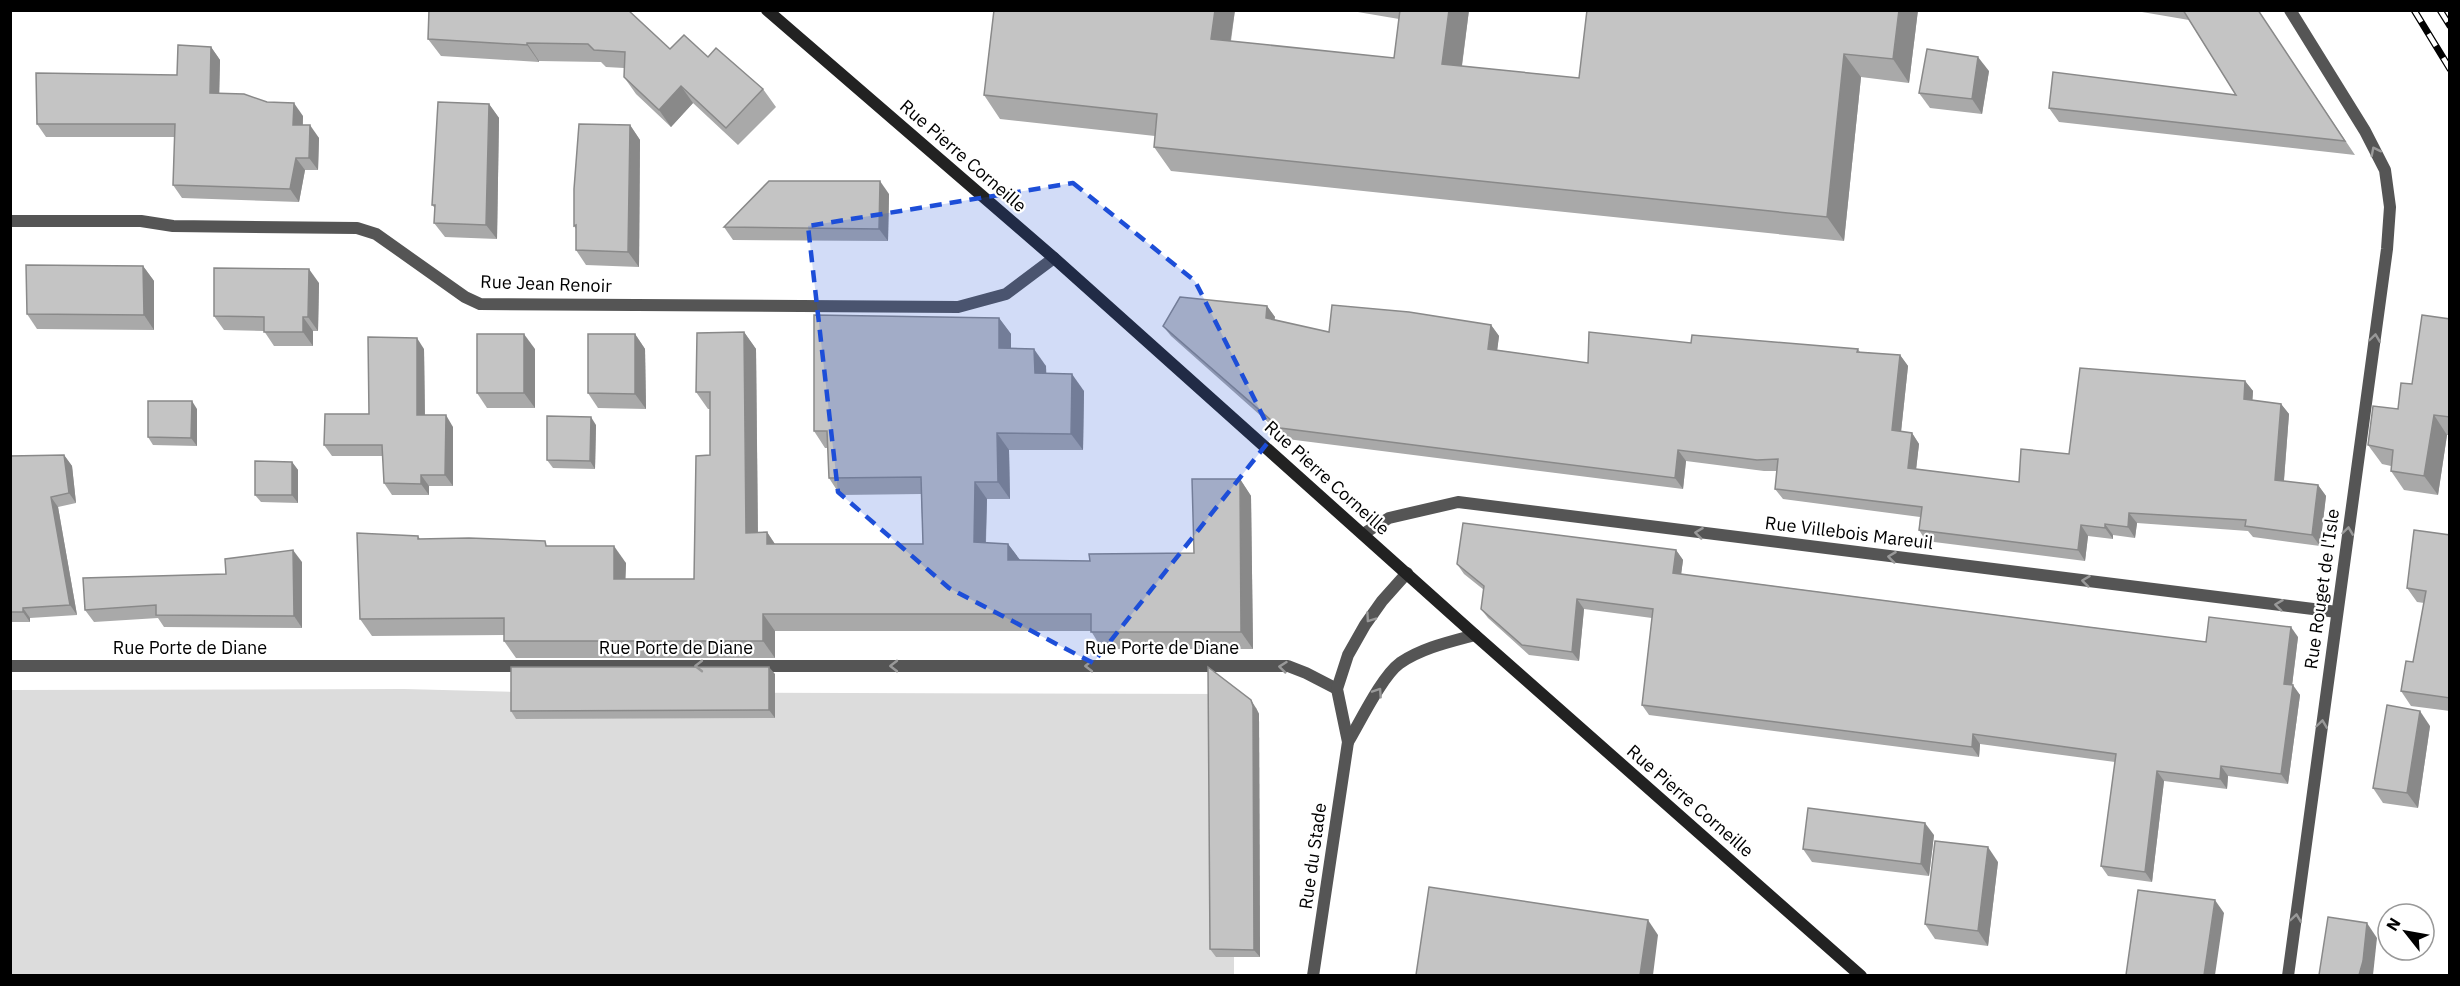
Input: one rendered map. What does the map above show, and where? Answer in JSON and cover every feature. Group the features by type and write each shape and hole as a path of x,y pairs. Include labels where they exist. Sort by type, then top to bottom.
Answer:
{"street":[{"name":"Rue Pierre Corneille","path":"767,10 1054,258 1474,635 1861,975"},
{"name":"Rue Rouget de l'Isle","path":"2288,975 2387,249 2390,207 2385,170 2365,131 2290,10"},
{"name":"Rue Jean Renoir","path":"10,221 141,221 173,226 357,228 376,234 465,297 480,304 958,307 1006,294 1054,258"},
{"name":"Rue Villebois Mareuil","path":"1363,534 1389,518 1458,502 2337,612"},
{"name":"Rue du Stade","path":"1313,975 1348,742 1337,689 1348,655 1365,625 1382,601 1407,573"},
{"name":"Rue du Stade","path":"1348,742 1376,693 1398,665 1425,649 1474,635"},
{"name":"Rue Porte de Diane","path":"10,666 1288,666 1337,689"}],"highlighted area":[{"path":"1073,183 1195,281 1273,436 1093,663 949,588 838,492 808,226"}],"shaded area":[{"path":"404,689 516,692 1232,694 1256,708 1259,714 1260,957 1234,957 1234,976 11,975 10,690"}],"building":[{"path":"429,10 628,10 670,49 684,35 708,57 716,48 763,89 726,128 681,86 659,110 624,77 625,52 594,50 588,44 527,43 527,45 428,39"},
{"path":"994,10 1215,10 1211,39 1394,58 1400,10 1449,10 1442,64 1579,78 1587,10 1899,10 1893,59 1844,54 1827,217 1154,147 1157,114 984,95"},
{"path":"2183,10 2258,10 2345,141 2049,108 2053,72 2236,95"},
{"path":"178,45 211,47 210,93 244,94 267,102 294,103 293,125 310,125 309,158 296,158 290,189 173,185 175,124 37,124 36,73 177,75"},
{"path":"1927,49 1978,57 1972,99 1919,93"},
{"path":"438,102 489,104 486,225 434,223 435,205 432,205"},
{"path":"579,124 630,125 628,252 576,250 574,189"},
{"path":"769,181 880,181 879,229 724,227"},
{"path":"26,265 143,266 144,315 27,314"},
{"path":"214,268 309,269 308,317 303,317 303,332 264,332 264,317 214,316"},
{"path":"1180,297 1267,306 1266,318 1329,332 1332,305 1409,312 1491,325 1488,349 1588,363 1589,332 1691,343 1692,335 1858,349 1857,352 1900,355 1892,430 1912,433 1908,468 2019,482 2021,449 2069,454 2080,368 2245,381 2244,399 2281,404 2275,480 2318,485 2312,535 2245,526 2246,520 2129,513 2128,527 2105,524 2105,528 2081,525 2078,550 1919,530 1922,507 1775,489 1778,459 1757,460 1678,450 1675,478 1280,428 1163,326"},
{"path":"814,315 999,318 999,348 1034,349 1035,373 1072,374 1071,434 997,433 998,482 975,482 974,542 1008,544 1008,560 1090,561 1089,554 1194,553 1192,479 1240,479 1241,632 1091,632 1091,614 763,614 763,641 504,641 504,618 360,619 357,533 418,536 418,539 469,538 545,541 546,546 614,546 614,579 694,579 696,456 710,455 710,392 696,392 697,333 744,332 746,533 767,532 767,544 923,544 921,477 829,478 827,431 814,431"},
{"path":"2422,315 2450,319 2450,417 2434,415 2424,476 2391,471 2393,450 2368,445 2373,406 2398,409 2401,383 2412,384"},
{"path":"477,334 524,334 524,393 477,393"},
{"path":"588,334 635,334 635,394 588,393"},
{"path":"368,337 417,338 417,415 446,415 445,475 421,475 421,484 384,483 382,445 324,445 325,414 369,414"},
{"path":"148,401 192,401 191,438 148,437"},
{"path":"547,416 591,417 590,461 547,460"},
{"path":"64,455 69,493 51,497 70,605 23,608 23,612 10,612 10,456"},
{"path":"255,461 292,462 292,495 255,495"},
{"path":"1463,523 1676,550 1673,573 2206,642 2209,617 2291,627 2284,684 2293,685 2281,774 2221,766 2220,779 2157,771 2145,872 2101,866 2116,754 1973,734 1972,747 1642,705 1653,609 1577,599 1572,652 1522,645 1481,609 1484,586 1457,564"},
{"path":"2414,530 2450,535 2450,698 2401,691 2406,661 2413,662 2426,591 2407,588"},
{"path":"293,550 294,616 156,615 156,605 85,610 83,578 226,574 225,559"},
{"path":"511,667 769,667 769,710 511,711"},
{"path":"1208,667 1251,700 1253,706 1254,950 1210,949"},
{"path":"2387,705 2420,711 2407,793 2373,788"},
{"path":"1808,808 1925,823 1921,864 1803,849"},
{"path":"1935,841 1988,847 1978,931 1925,924"},
{"path":"1429,887 1648,920 1640,975 1416,975"},
{"path":"2138,890 2215,900 2204,975 2126,975"},
{"path":"2328,917 2367,923 2363,961 2359,975 2319,975"}],"railway":[{"path":"2414,10 2450,69"},
{"path":"2440,10 2450,26"}]}
